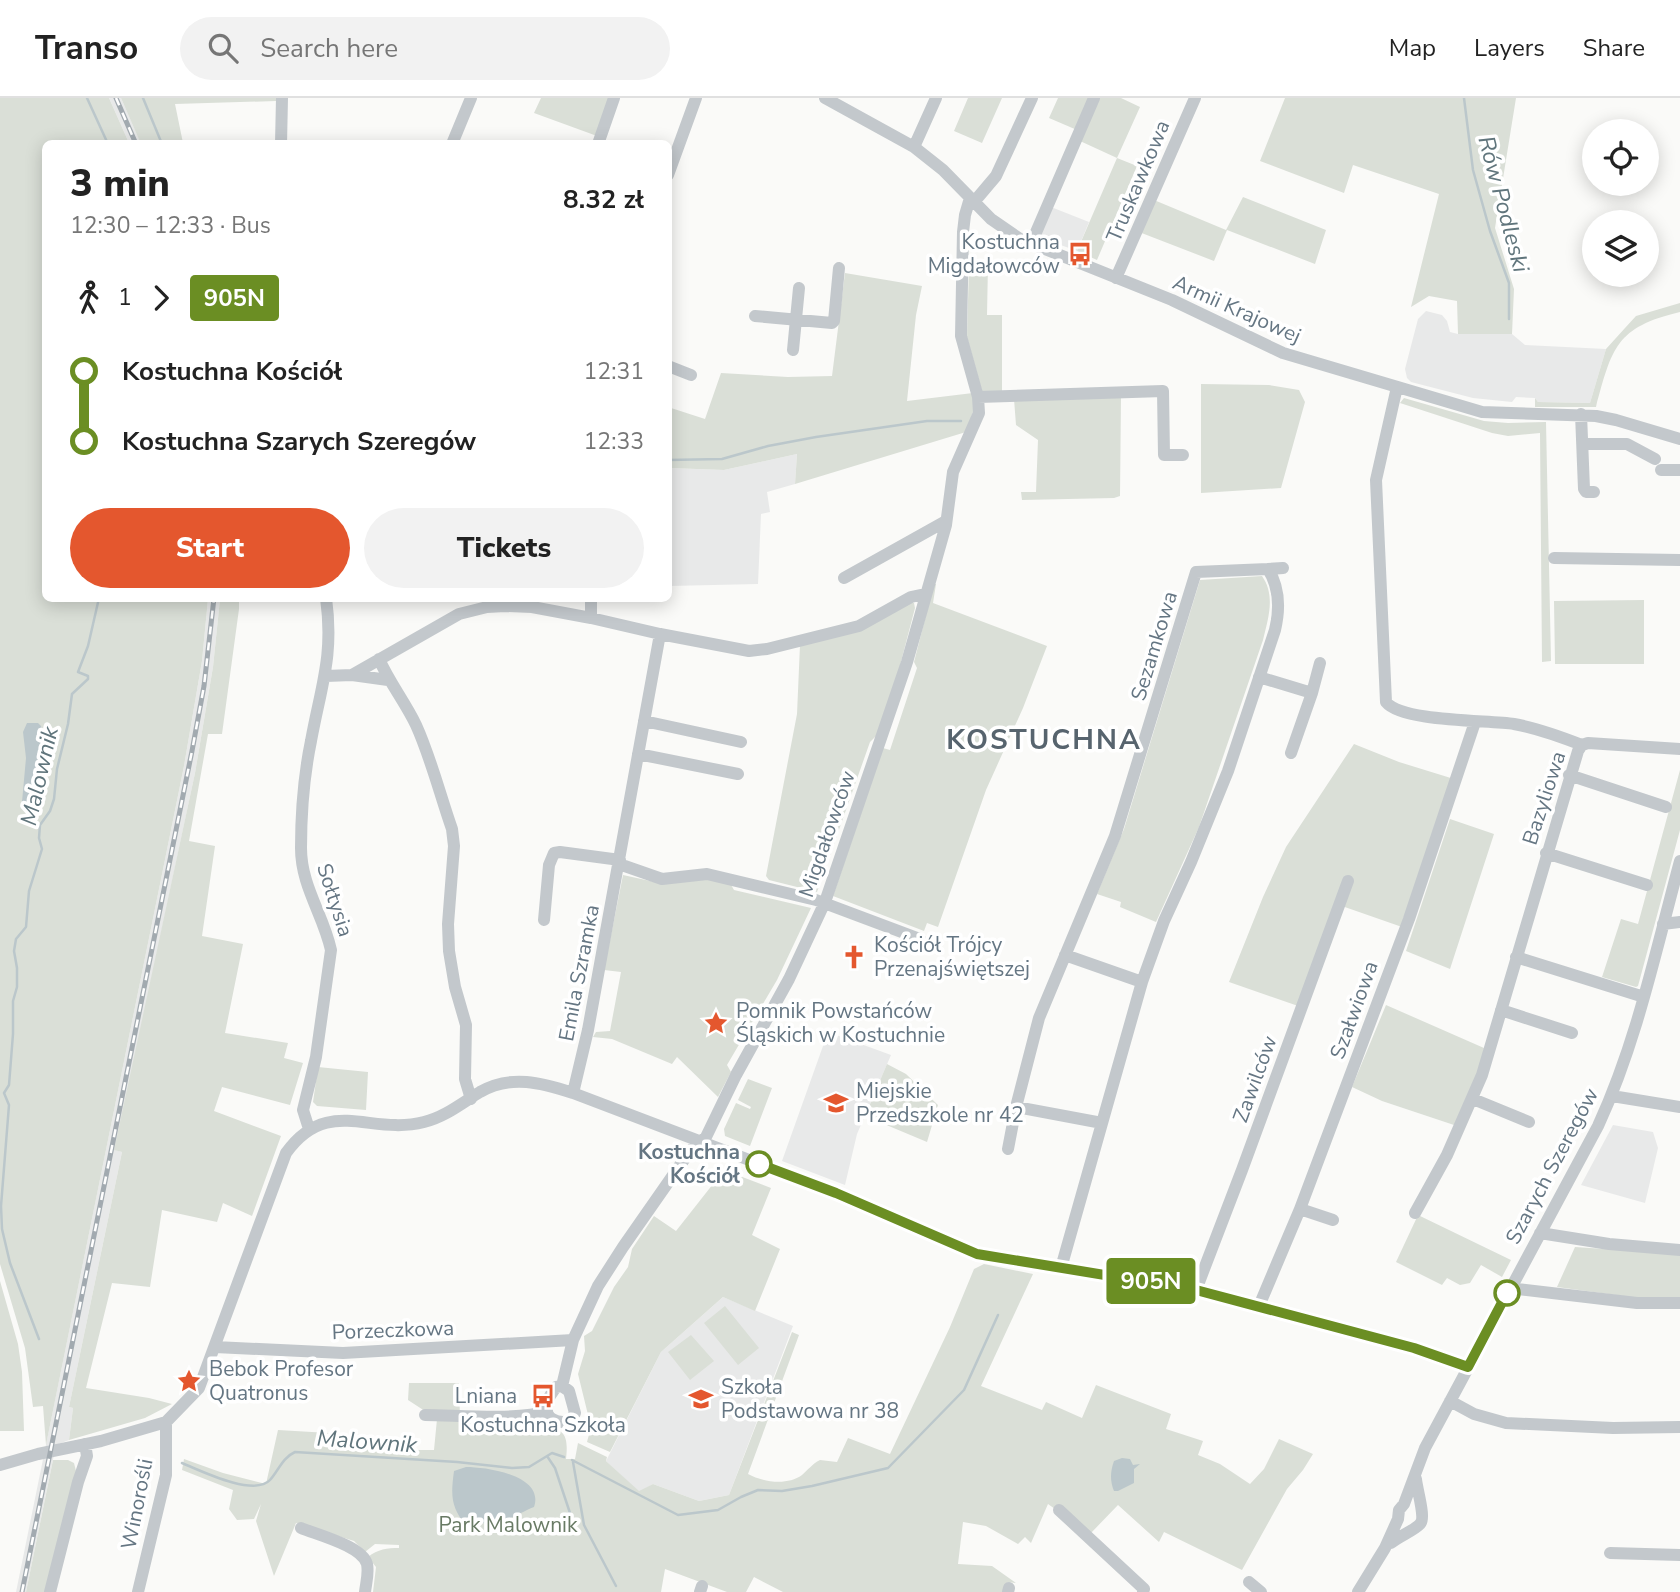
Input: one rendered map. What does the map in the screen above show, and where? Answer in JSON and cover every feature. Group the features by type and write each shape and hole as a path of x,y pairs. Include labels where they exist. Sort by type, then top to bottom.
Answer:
{"street":[{"path":"281,140 282,98"},
{"path":"455,140 471,98"},
{"path":"599,140 614,98"},
{"path":"672,164 696,98"},
{"name":"Armii Krajowej","path":"824,98 914,147 943,170 1000,226 1031,244 1172,300 1283,353 1482,412 1581,414 1616,420 1680,439"},
{"path":"914,147 936,98"},
{"path":"972,200 996,176 1031,98"},
{"path":"1031,244 1094,98"},
{"name":"Truskawkowa","path":"1116,278 1195,98"},
{"name":"Migdałowców","path":"562,1385 573,1340 592,1298 623,1247 690,1151 712,1126 736,1075 789,979 825,902 907,662 946,521 951,478 979,413 978,397 961,336 963,232 966,207 972,200"},
{"path":"755,316 832,323 835,321 839,268"},
{"path":"793,350 799,288"},
{"path":"672,368 691,375"},
{"path":"1397,387 1377,480 1386,702 1392,707 1421,715 1531,727 1581,745"},
{"path":"978,397 1163,391 1164,455 1183,455"},
{"path":"1581,414 1584,489 1586,492 1594,492"},
{"path":"1584,444 1627,444 1658,464 1680,470"},
{"path":"844,579 946,521"},
{"path":"1554,558 1680,560"},
{"name":"Sezamkowa","path":"1008,1150 1039,1018 1115,836 1196,572 1283,568"},
{"path":"1061,1268 1142,982 1164,921 1228,771 1275,630 1279,612 1274,579 1268,569"},
{"path":"352,675 459,614 488,603 532,607 748,651 767,649 859,626 911,597 925,594"},
{"name":"Sołtysia","path":"309,1129 303,1110 316,1057 331,950 328,933 307,888 301,847 310,744 326,676 330,642 326,602"},
{"path":"591,618 592,602"},
{"name":"Emila Szramka","path":"573,1093 619,862 660,634"},
{"path":"379,659 388,680 418,729 452,829 454,846 448,924 449,951 454,987 466,1024 465,1079 471,1099"},
{"path":"1291,753 1320,663"},
{"path":"326,676 352,675 388,680"},
{"path":"1259,677 1312,693"},
{"path":"644,721 741,742"},
{"name":"Szałwiowa","path":"1259,1306 1300,1209 1409,919 1475,722"},
{"name":"Bazyliowa","path":"1415,1213 1440,1170 1473,1099 1569,775 1581,745 1588,743 1680,749"},
{"path":"638,754 738,774"},
{"path":"1569,775 1666,807"},
{"path":"544,920 549,865 554,853 560,852 619,862 662,879 707,874 825,902 920,939"},
{"path":"1546,853 1647,885"},
{"name":"Szarych Szeregów","path":"1404,1504 1425,1448 1612,1096 1630,1046 1680,861"},
{"name":"Zawilców","path":"1196,1290 1348,881"},
{"path":"1663,924 1680,922"},
{"path":"1065,955 1142,982"},
{"path":"1516,957 1644,997"},
{"path":"1501,1010 1572,1034"},
{"path":"0,1465 166,1422 199,1388 286,1153 309,1129 337,1121 416,1124 445,1114 487,1088 517,1081 536,1082 573,1093 836,1193 977,1254 1196,1290 1414,1348 1468,1367"},
{"path":"1612,1096 1680,1107"},
{"path":"1473,1099 1529,1122"},
{"path":"1016,1107 1101,1123"},
{"path":"1300,1209 1333,1220"},
{"path":"1540,1233 1609,1244 1680,1250"},
{"path":"1509,1288 1627,1302 1680,1304"},
{"name":"Porzeczkowa","path":"215,1347 344,1353 573,1340"},
{"path":"562,1385 569,1391 575,1413 573,1419 565,1422 554,1421 547,1411 548,1399 556,1387 562,1385"},
{"path":"1450,1401 1474,1414 1506,1423 1586,1427 1680,1427"},
{"name":"Lniana","path":"425,1415 519,1416 547,1411"},
{"name":"Winorośli","path":"138,1592 166,1475 166,1422"},
{"path":"50,1592 87,1456 85,1444"},
{"path":"70,1449 77,1465 78,1482"},
{"path":"1385,1548 1423,1520 1415,1472"},
{"path":"1357,1592 1385,1548 1398,1519 1399,1510 1404,1504 1412,1502 1419,1505"},
{"path":"1059,1510 1144,1589 1143,1592"},
{"path":"1398,1519 1404,1526 1413,1528"},
{"path":"301,1528 360,1552 368,1570 365,1592"},
{"path":"1611,1553 1680,1556"},
{"path":"1249,1582 1261,1592"}],"shaded area":[{"path":"109,98 121,98 140,140 128,140"},
{"path":"1051,207 1089,222 1077,251 1039,237"},
{"path":"1426,311 1442,315 1450,332 1458,334 1512,334 1525,345 1606,349 1590,403 1538,402 1535,398 1516,397 1512,402 1473,398 1411,382 1405,369 1418,319"},
{"path":"797,454 795,484 767,492 770,512 761,514 758,584 672,586 672,468 724,470"},
{"path":"208,602 220,602 213,667 195,773 115,1150 122,1152 69,1407 73,1408 69,1440 56,1445 26,1592 16,1592 184,766 202,661"},
{"name":"Miejskie Przedszkole nr 42","path":"828,1032 891,1055 857,1134 845,1185 782,1161"},
{"path":"1613,1125 1653,1132 1658,1148 1645,1203 1581,1185"},
{"name":"Szkoła Podstawowa nr 38","path":"723,1297 793,1326 729,1495 699,1501 653,1484 639,1492 606,1461 661,1352"}],"green space":[{"path":"0,98 109,98 128,140 42,140 42,602 208,602 202,661 184,766 46,1445 43,1406 33,1407 25,1348 0,1264"},
{"path":"121,98 276,98 276,101 175,104 182,140 139,140"},
{"path":"541,98 610,98 597,136 534,113"},
{"path":"968,98 1002,98 982,143 954,131"},
{"path":"1058,98 1091,98 1077,130 1049,118"},
{"path":"1098,98 1121,98 1140,107 1117,158 1080,141"},
{"path":"1285,98 1516,98 1495,228 1514,289 1512,334 1458,334 1457,301 1429,296 1411,307 1439,194 1353,165 1344,193 1260,161"},
{"path":"1117,158 1137,166 1097,260 1077,251"},
{"path":"1243,197 1326,230 1315,264 1227,230 1214,261 1139,232 1154,200 1226,230"},
{"path":"988,264 987,315 1002,315 1002,391 982,391 967,337 969,265"},
{"path":"845,273 922,286 916,315 907,401 973,393 974,409 966,432 795,484 797,454 724,470 672,468 672,408 705,419 721,373 788,377 832,376"},
{"path":"1680,303 1680,312 1642,325 1620,343 1607,369 1596,407 1535,407 1535,398 1538,402 1590,403 1606,349 1636,316"},
{"path":"1201,384 1269,385 1299,390 1305,402 1281,488 1201,493"},
{"path":"1121,395 1120,496 1022,500 1021,492 1036,492 1038,440 1016,425 1014,399"},
{"path":"1404,398 1484,421 1546,422 1551,661 1542,662 1540,433 1508,436 1492,433 1400,403"},
{"path":"1262,576 1270,600 1263,640 1199,827 1156,922 1120,907 1121,902 1097,894 1124,829 1200,580"},
{"path":"934,584 933,603 1047,646 986,790 938,927 927,923 924,931 833,896 883,748 890,750 917,668 914,662"},
{"path":"1644,600 1644,664 1555,664 1554,601"},
{"path":"220,602 239,602 222,734 208,734 189,841 215,846 202,936 243,944 225,1033 288,1043 284,1058 303,1063 290,1105 222,1087 214,1111 281,1136 252,1216 223,1203 217,1222 162,1210 150,1287 112,1283 86,1388 172,1404 145,1418 69,1440 73,1408 69,1407 122,1152 114,1150 195,773 213,667"},
{"path":"910,602 914,603 915,608 898,673 877,735 870,742 817,892 769,880 766,876 797,714 800,645"},
{"path":"1354,744 1399,762 1454,779 1402,927 1339,905 1301,1007 1229,982 1286,847"},
{"path":"1680,770 1680,830 1636,987 1602,977 1621,919 1638,924"},
{"path":"1450,819 1494,834 1450,969 1406,951"},
{"path":"623,875 664,884 705,879 730,883 734,890 811,908 777,980 727,1065 731,1072 718,1097 677,1057 672,1064 612,1039 593,1037 596,1032 610,1031 621,972 604,970"},
{"path":"1386,1005 1484,1048 1481,1065 1457,1126 1382,1101 1352,1087"},
{"path":"887,1064 906,1074 938,1105 927,1142 865,1116"},
{"path":"318,1067 368,1072 366,1110 317,1106 313,1102"},
{"path":"748,1079 772,1088 750,1146 725,1136 724,1129 736,1103 750,1109 751,1107 738,1100"},
{"path":"724,1170 771,1188 752,1235 780,1249 755,1311 723,1297 661,1352 610,1452 587,1442 591,1427 578,1374 585,1351 584,1336 592,1331 614,1287 628,1267 632,1249 654,1216 676,1231"},
{"path":"1418,1215 1511,1260 1502,1277 1481,1265 1470,1283 1460,1285 1447,1278 1442,1285 1396,1262"},
{"path":"1575,1247 1680,1254 1680,1298 1638,1298 1557,1287"},
{"name":"Park Malownik","path":"984,1264 1033,1274 981,1386 1042,1410 1046,1402 1082,1418 1096,1385 1171,1414 1166,1429 1203,1441 1198,1455 1220,1464 1250,1484 1264,1469 1279,1439 1313,1454 1287,1489 1242,1570 1164,1532 1159,1542 1118,1505 1090,1534 1048,1504 1031,1543 1025,1537 1018,1544 986,1526 963,1522 958,1564 992,1566 1016,1583 1008,1582 1003,1592 783,1592 754,1577 746,1592 727,1592 665,1569 661,1592 373,1592 376,1567 368,1557 375,1552 399,1548 399,1545 375,1544 365,1552 354,1541 296,1523 274,1576 256,1521 261,1504 254,1519 237,1520 229,1509 233,1490 182,1470 184,1459 266,1484 278,1430 363,1435 374,1450 434,1450 437,1419 408,1400 409,1383 459,1383 460,1419 544,1415 564,1435 566,1459 575,1459 578,1443 607,1457 606,1461 639,1491 653,1484 699,1501 729,1495 792,1332 799,1335 748,1474 768,1481 789,1481 802,1475 820,1460 837,1462 848,1438 890,1454 950,1327 974,1269"},
{"path":"0,1281 18,1344 24,1431 0,1431"},
{"path":"725,1306 759,1348 738,1365 704,1323"},
{"path":"691,1335 714,1361 690,1380 668,1352"},
{"path":"53,1460 68,1460 74,1463 76,1471 46,1592 26,1592"}],"water":[{"path":"27,723 38,723 43,735 37,799 32,805 25,806 22,802 26,758 23,732"},
{"path":"1130,1459 1133,1465 1140,1464 1134,1469 1134,1483 1114,1491 1111,1476 1113,1465 1114,1461"},
{"path":"466,1467 499,1471 523,1480 531,1487 535,1496 534,1507 510,1518 484,1523 469,1530 456,1509 452,1489 454,1471"}],"waterway":[{"name":"Malownik","path":"87,98 106,140"},
{"path":"143,98 160,140"},
{"name":"Rów Podleski","path":"1464,98 1473,170 1490,231 1509,283 1509,319"},
{"path":"672,460 722,459 768,446 816,437 927,421 961,421"},
{"name":"Malownik","path":"39,1339 10,1263 2,1229 1,1206 9,1105 4,1093 9,1085 13,1001 17,987 14,951 16,939 26,927 29,891 42,849 40,825 50,811 54,799 57,769 72,694 88,679 88,676 78,672 88,646 98,602"},
{"path":"572,1460 678,1515 718,1510 758,1490 782,1491 812,1486 888,1468 964,1390 998,1315"},
{"name":"Malownik","path":"182,1463 227,1481 252,1486 270,1480 284,1461 295,1452 512,1468 529,1467 552,1453 564,1457"},
{"path":"547,1456 555,1468 571,1516"},
{"name":"Malownik","path":"573,1462 584,1525 616,1586"}],"railway":[{"path":"116,98 134,140"},
{"path":"22,1592 192,751 204,686 214,602"}],"bus line":[{"name":"905N","path":"759,1164 836,1193 977,1254 1196,1290 1414,1348 1468,1367 1507,1293"}],"place":[{"name":"Kostuchna Migdałowców","path":"1080,254"},
{"name":"Kościół Trójcy Przenajświętszej","path":"854,957"},
{"name":"Pomnik Powstańców Śląskich w Kostuchnie","path":"716,1023"},
{"name":"Miejskie Przedszkole nr 42","path":"836,1103"},
{"name":"Kostuchna Kościół","path":"759,1164"},
{"name":"Bebok Profesor Quatronus","path":"189,1381"},
{"name":"Kostuchna Szkoła","path":"543,1396"},
{"name":"Szkoła Podstawowa nr 38","path":"701,1399"}],"district":[{"name":"KOSTUCHNA","path":"1044,739"}]}
